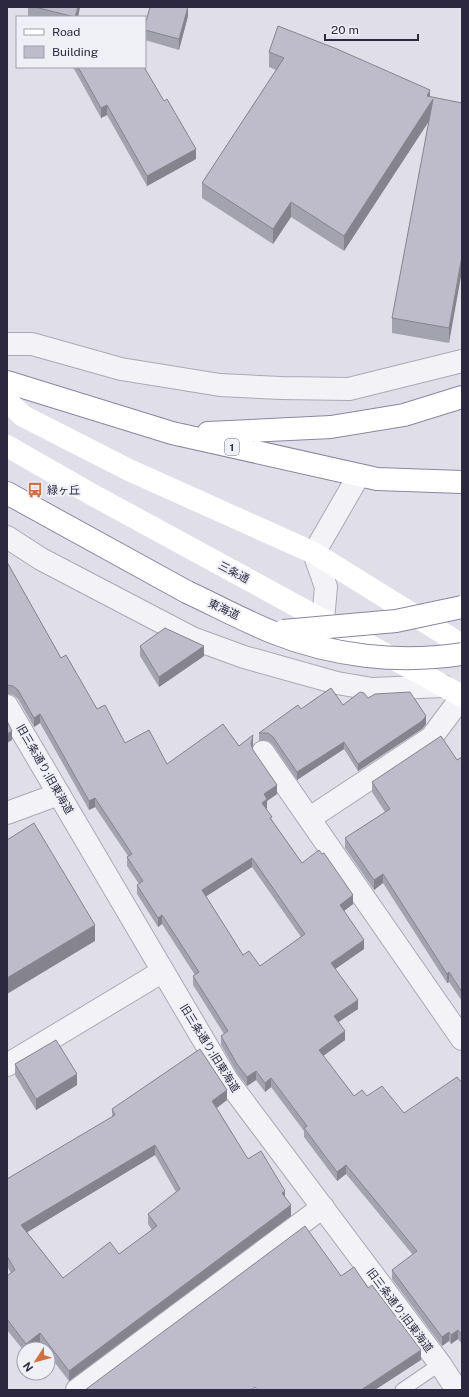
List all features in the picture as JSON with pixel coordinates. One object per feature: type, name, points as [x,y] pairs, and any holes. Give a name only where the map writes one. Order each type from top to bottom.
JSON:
[{"type":"main road","name":"1","points":[[7,382],[172,433],[377,480],[462,482]]},
{"type":"main road","points":[[172,433],[230,433],[331,427],[404,415],[462,397]]},
{"type":"main road","points":[[7,401],[23,416],[129,470],[314,554],[462,645]]},
{"type":"main road","name":"三条通","points":[[7,446],[91,494],[455,693]]},
{"type":"main road","name":"東海道","points":[[7,492],[187,592],[272,632],[332,650],[388,659],[439,658],[462,654]]},
{"type":"main road","points":[[272,632],[396,621],[462,607]]},
{"type":"street","points":[[7,344],[32,344],[122,368],[220,385],[281,388],[349,389],[462,361]]},
{"type":"street","points":[[323,620],[326,587],[314,554],[359,475]]},
{"type":"street","points":[[7,537],[41,559],[192,638],[244,657],[337,683],[372,689],[455,693],[456,706],[431,738],[310,818]]},
{"type":"street","name":"旧三条通り;旧東海道","points":[[7,706],[227,1080],[440,1364],[457,1390]]},
{"type":"street","points":[[264,752],[462,1039]]},
{"type":"street","points":[[7,813],[59,794]]},
{"type":"street","points":[[7,1065],[163,971]]},
{"type":"street","points":[[77,1390],[323,1207]]},
{"type":"lane","points":[[402,1390],[440,1364]]},
{"type":"building","points":[[35,7],[78,7],[75,16]]},
{"type":"building","points":[[150,7],[188,7],[179,39],[146,30],[146,21]]},
{"type":"building","points":[[278,26],[337,49],[430,90],[427,96],[462,103],[462,256],[449,328],[392,318],[433,99],[344,236],[291,202],[273,229],[202,183],[284,58],[269,52]]},
{"type":"building","points":[[79,68],[145,68],[164,101],[167,99],[196,149],[147,176],[107,105],[101,108]]},
{"type":"building","points":[[7,562],[61,658],[66,655],[97,709],[105,705],[125,743],[149,730],[167,764],[223,724],[239,746],[253,735],[251,744],[253,750],[277,785],[264,794],[267,799],[262,803],[272,817],[270,818],[302,863],[319,850],[322,854],[324,853],[353,895],[340,905],[364,940],[331,963],[358,1000],[334,1016],[345,1031],[319,1050],[354,1096],[362,1090],[367,1096],[382,1086],[404,1113],[457,1077],[462,1083],[462,1335],[458,1330],[451,1335],[449,1332],[442,1337],[392,1270],[417,1251],[346,1165],[337,1172],[304,1128],[307,1126],[271,1078],[265,1083],[256,1071],[247,1077],[237,1064],[221,1036],[228,1031],[193,976],[199,972],[162,915],[158,918],[137,885],[143,881],[127,857],[132,854],[95,798],[89,801],[40,714],[34,718],[18,690],[13,686],[7,685]],"holes":[[[252,858],[305,934],[260,966],[249,951],[243,955],[202,890]]]},
{"type":"building","points":[[165,628],[204,646],[159,677],[140,646]]},
{"type":"building","points":[[331,688],[343,705],[360,692],[364,693],[368,698],[375,694],[410,692],[426,716],[422,721],[358,764],[344,742],[297,772],[273,737],[268,733],[259,733],[298,705],[301,709]]},
{"type":"building","points":[[7,721],[12,731],[7,734]]},
{"type":"building","points":[[441,736],[457,760],[462,757],[462,992],[449,972],[447,974],[383,874],[374,880],[345,838],[390,809],[372,782]]},
{"type":"building","points":[[34,823],[95,925],[7,978],[7,840]]},
{"type":"building","points":[[56,1040],[77,1074],[36,1099],[15,1064]]},
{"type":"building","points":[[200,1049],[227,1090],[212,1101],[248,1159],[261,1151],[285,1191],[282,1193],[291,1205],[69,1371],[56,1354],[56,1341],[46,1341],[40,1333],[30,1341],[24,1341],[7,1319],[7,1276],[15,1270],[7,1256],[7,1179],[115,1115],[112,1109]],"holes":[[[155,1145],[180,1189],[148,1214],[157,1226],[119,1254],[110,1242],[63,1278],[21,1225]]]},
{"type":"building","points":[[305,1226],[341,1276],[354,1267],[368,1288],[372,1285],[421,1350],[361,1390],[257,1390],[255,1387],[251,1390],[85,1390]]},
{"type":"place","name":"緑ヶ丘","points":[[35,490]]}]
